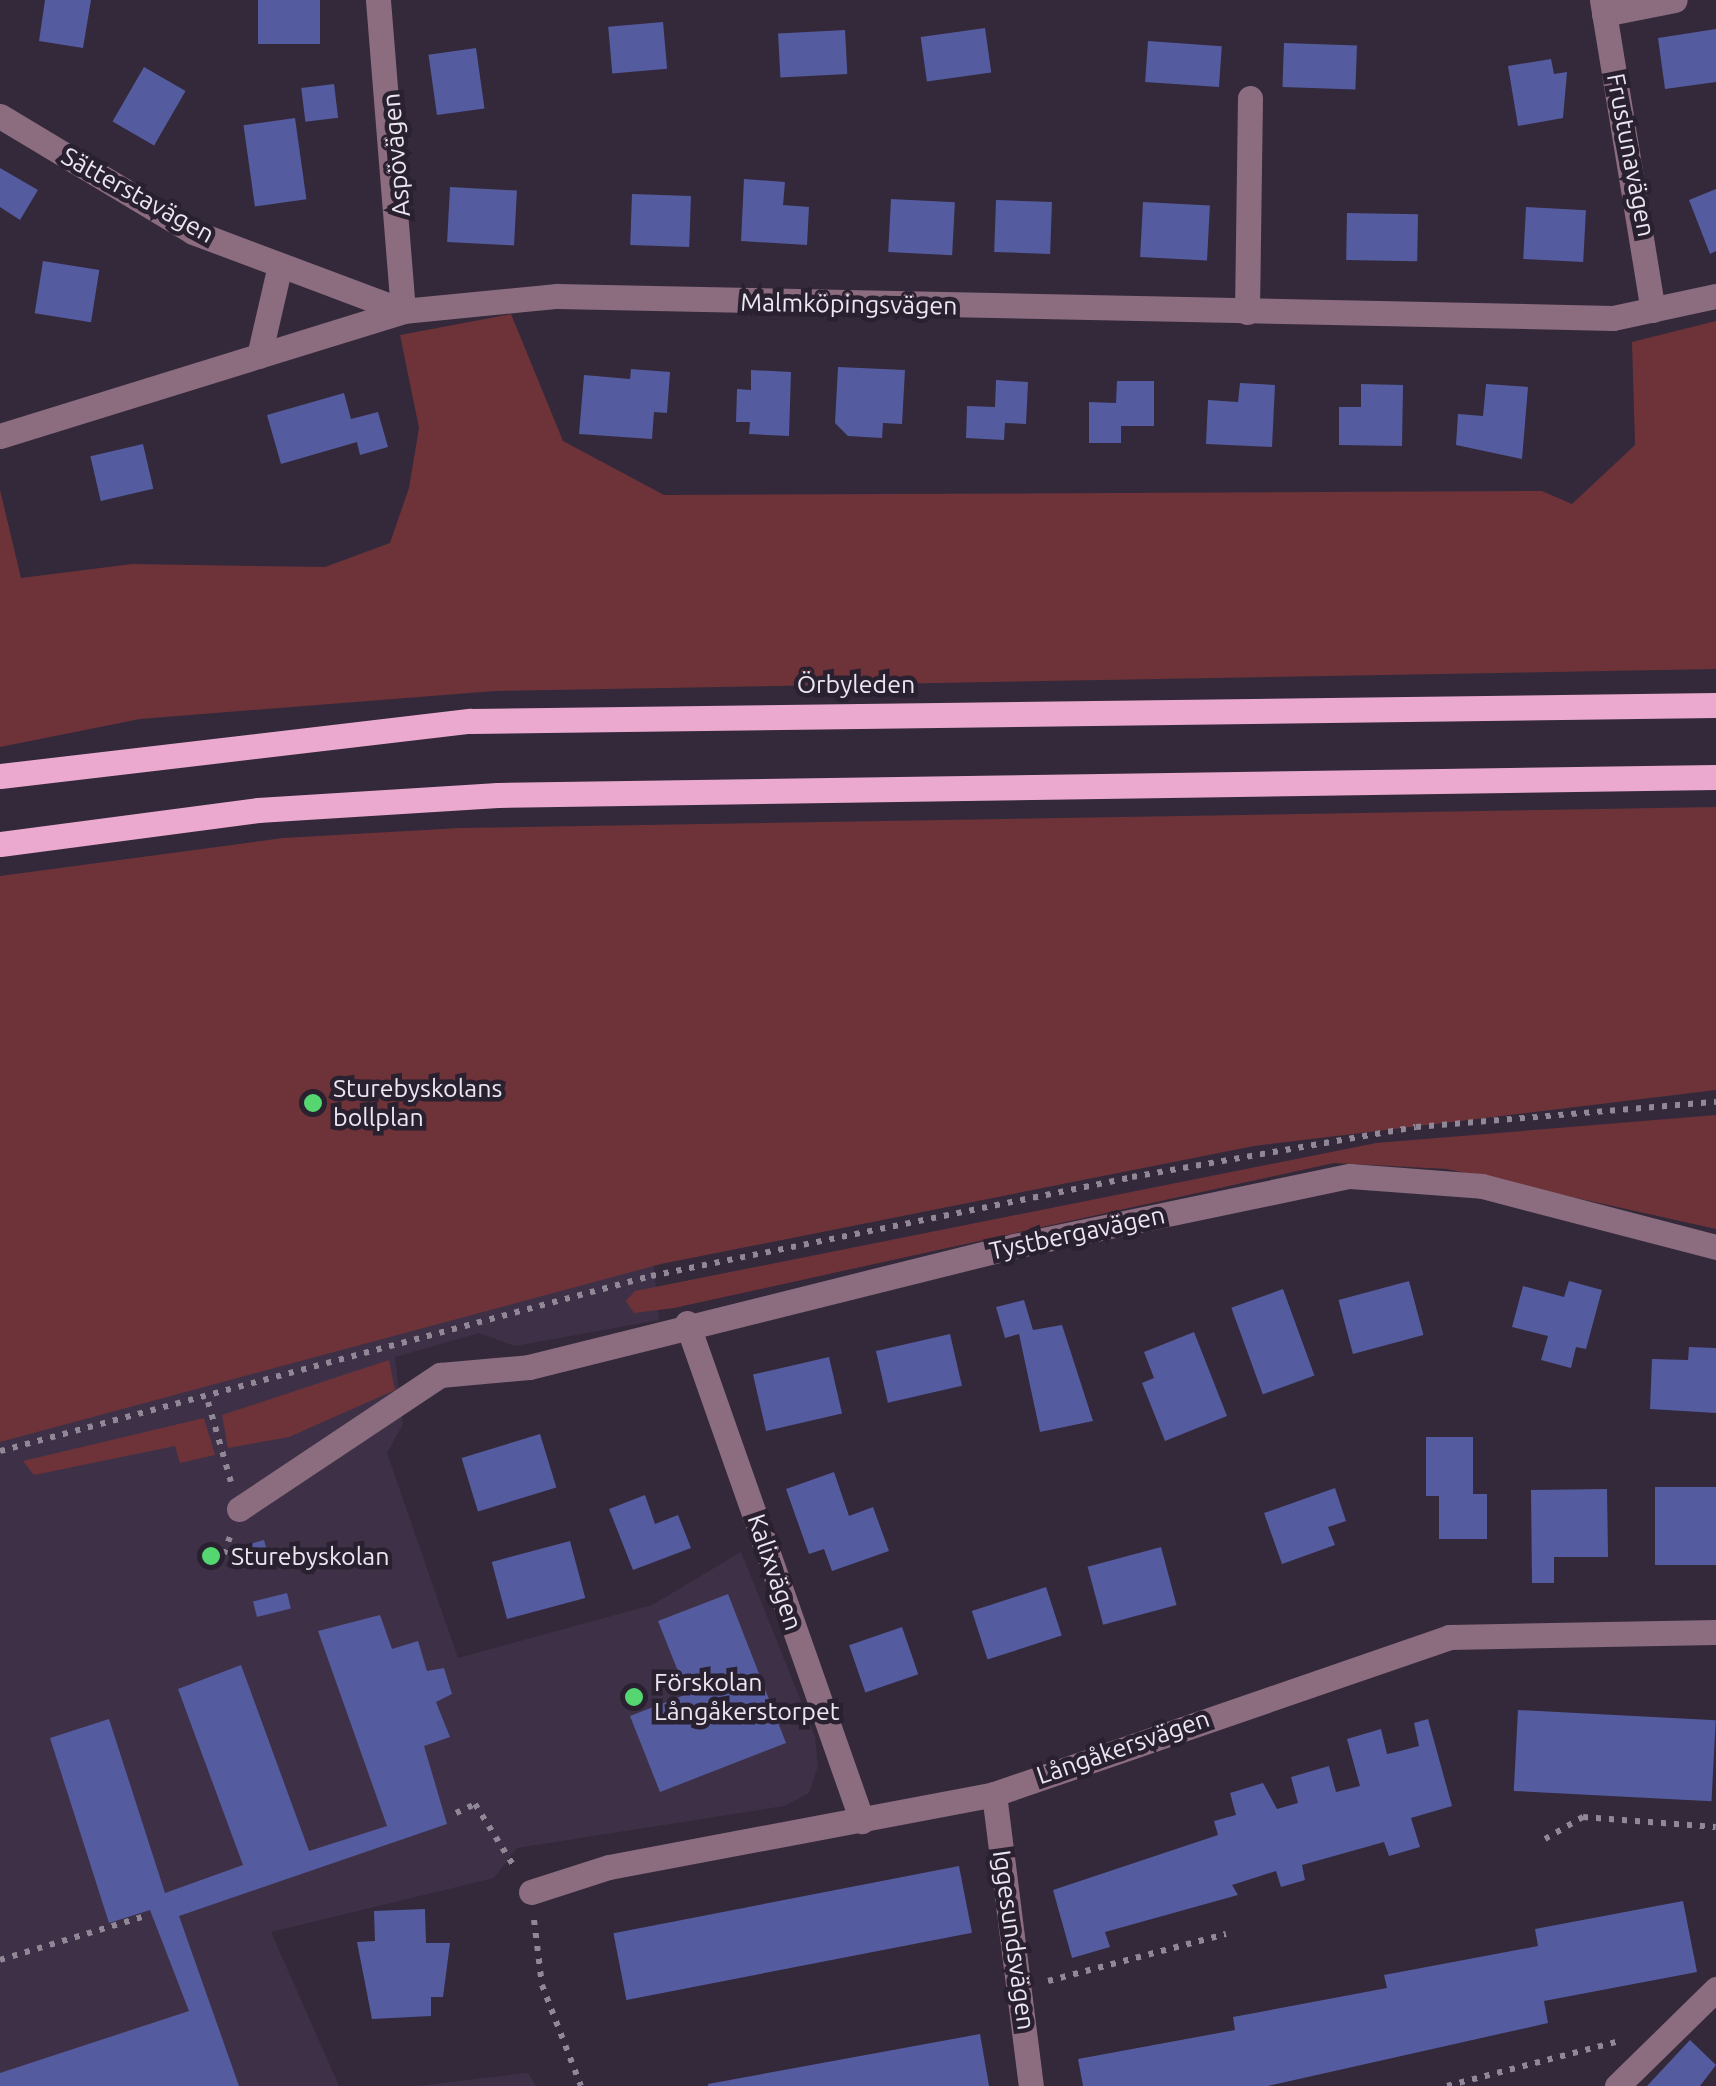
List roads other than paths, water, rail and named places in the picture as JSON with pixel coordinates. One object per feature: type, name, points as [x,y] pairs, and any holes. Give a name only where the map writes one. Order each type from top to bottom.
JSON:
[{"type":"main road","name":"Örbyleden","points":[[0,776],[470,722],[1716,706]]},
{"type":"main road","points":[[0,844],[258,810],[498,795],[1716,777]]},
{"type":"street","name":"Aspövägen","points":[[378,0],[403,311]]},
{"type":"street","points":[[1603,7],[1676,0]]},
{"type":"street","name":"Frustunavägen","points":[[1603,7],[1653,310]]},
{"type":"street","points":[[1247,312],[1250,98]]},
{"type":"street","name":"Sätterstavägen","points":[[0,116],[193,232],[403,311]]},
{"type":"street","points":[[259,356],[280,265]]},
{"type":"street","name":"Malmköpingsvägen","points":[[0,436],[403,311],[557,296],[1613,318],[1716,296]]},
{"type":"street","name":"Tystbergavägen","points":[[240,1509],[440,1375],[529,1367],[687,1323],[1350,1176],[1482,1186],[1716,1248]]},
{"type":"street","name":"Kalixvägen","points":[[687,1323],[862,1821]]},
{"type":"street","name":"Långåkersvägen","points":[[531,1892],[609,1867],[994,1794],[1449,1637],[1716,1632]]},
{"type":"street","name":"Iggesundsvägen","points":[[994,1794],[1032,2086]]},
{"type":"street","points":[[1617,2086],[1716,1989]]},
{"type":"place","name":"Sturebyskolans bollplan","points":[[313,1103]]},
{"type":"place","name":"Sturebyskolan","points":[[211,1556]]},
{"type":"place","name":"Förskolan Långåkerstorpet","points":[[634,1697]]}]
